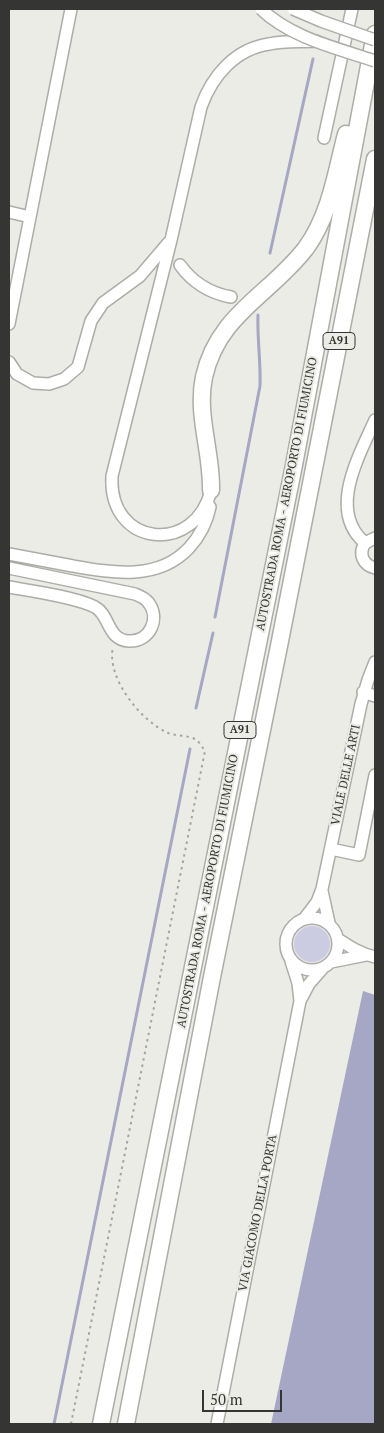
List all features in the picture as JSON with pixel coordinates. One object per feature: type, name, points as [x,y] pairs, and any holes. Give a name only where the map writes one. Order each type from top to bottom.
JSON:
[{"type":"highway","points":[[211,490],[210,457],[201,402],[208,364],[218,341],[232,321],[290,266],[312,239],[322,219],[329,200],[375,23]]},
{"type":"highway","name":"AUTOSTRADA ROMA - AEROPORTO DI FIUMICINO","points":[[102,1424],[292,474],[375,34]]},
{"type":"highway","name":"AUTOSTRADA ROMA - AEROPORTO DI FIUMICINO","points":[[126,1424],[212,977],[375,159]]},
{"type":"street","points":[[9,324],[71,9]]},
{"type":"street","points":[[261,9],[279,24],[318,41],[375,61]]},
{"type":"street","points":[[293,9],[375,40]]},
{"type":"street","points":[[324,138],[352,9]]},
{"type":"street","points":[[211,490],[202,512],[191,524],[177,532],[161,535],[145,533],[132,526],[118,509],[112,493],[112,476],[171,240],[201,107],[206,93],[226,66],[250,49],[268,44],[318,41]]},
{"type":"street","points":[[9,212],[30,217]]},
{"type":"street","points":[[9,362],[17,374],[33,383],[49,384],[64,379],[78,367],[92,321],[103,303],[140,276],[171,240]]},
{"type":"street","points":[[180,265],[191,278],[204,288],[231,297]]},
{"type":"street","points":[[370,541],[359,538],[351,527],[347,511],[347,498],[351,476],[375,420]]},
{"type":"street","points":[[9,554],[105,572],[135,573],[157,568],[177,558],[197,538],[208,513],[211,490]]},
{"type":"street","points":[[370,541],[362,547],[362,557],[367,565],[375,568]]},
{"type":"street","points":[[9,568],[135,594],[144,598],[151,607],[153,623],[146,636],[135,640],[125,640],[111,631],[102,612],[94,607],[81,602],[9,587]]},
{"type":"street","name":"VIALE DELLE ARTI","points":[[304,919],[317,902],[322,889],[364,692],[375,662]]},
{"type":"street","points":[[364,692],[375,696]]},
{"type":"street","points":[[330,849],[359,855],[375,775]]},
{"type":"street","name":"VIALE DELLE ARTI","points":[[322,889],[329,923]]},
{"type":"street","points":[[304,919],[318,918],[329,923],[336,932],[338,939],[352,949],[371,956]]},
{"type":"street","name":"VIA GIACOMO DELLA PORTA","points":[[300,1001],[298,982],[286,948],[288,934],[293,926],[304,919]]},
{"type":"street","name":"VIA GIACOMO DELLA PORTA","points":[[216,1424],[300,1001],[309,984],[337,952],[338,939]]},
{"type":"street","points":[[291,960],[306,970],[317,970],[327,965],[371,956]]},
{"type":"path","points":[[71,1424],[205,750],[195,740],[168,733],[148,719],[126,695],[116,677],[111,660],[116,635]]},
{"type":"shaded area","points":[[312,926],[325,931],[330,944],[325,957],[312,962],[299,957],[294,944],[299,931]]},
{"type":"shaded area","points":[[363,991],[375,995],[375,1424],[271,1424]]},
{"type":"waterway","points":[[270,253],[313,59]]},
{"type":"waterway","points":[[215,617],[260,386],[258,315]]},
{"type":"waterway","points":[[196,708],[213,633]]},
{"type":"waterway","points":[[54,1424],[190,749]]}]
